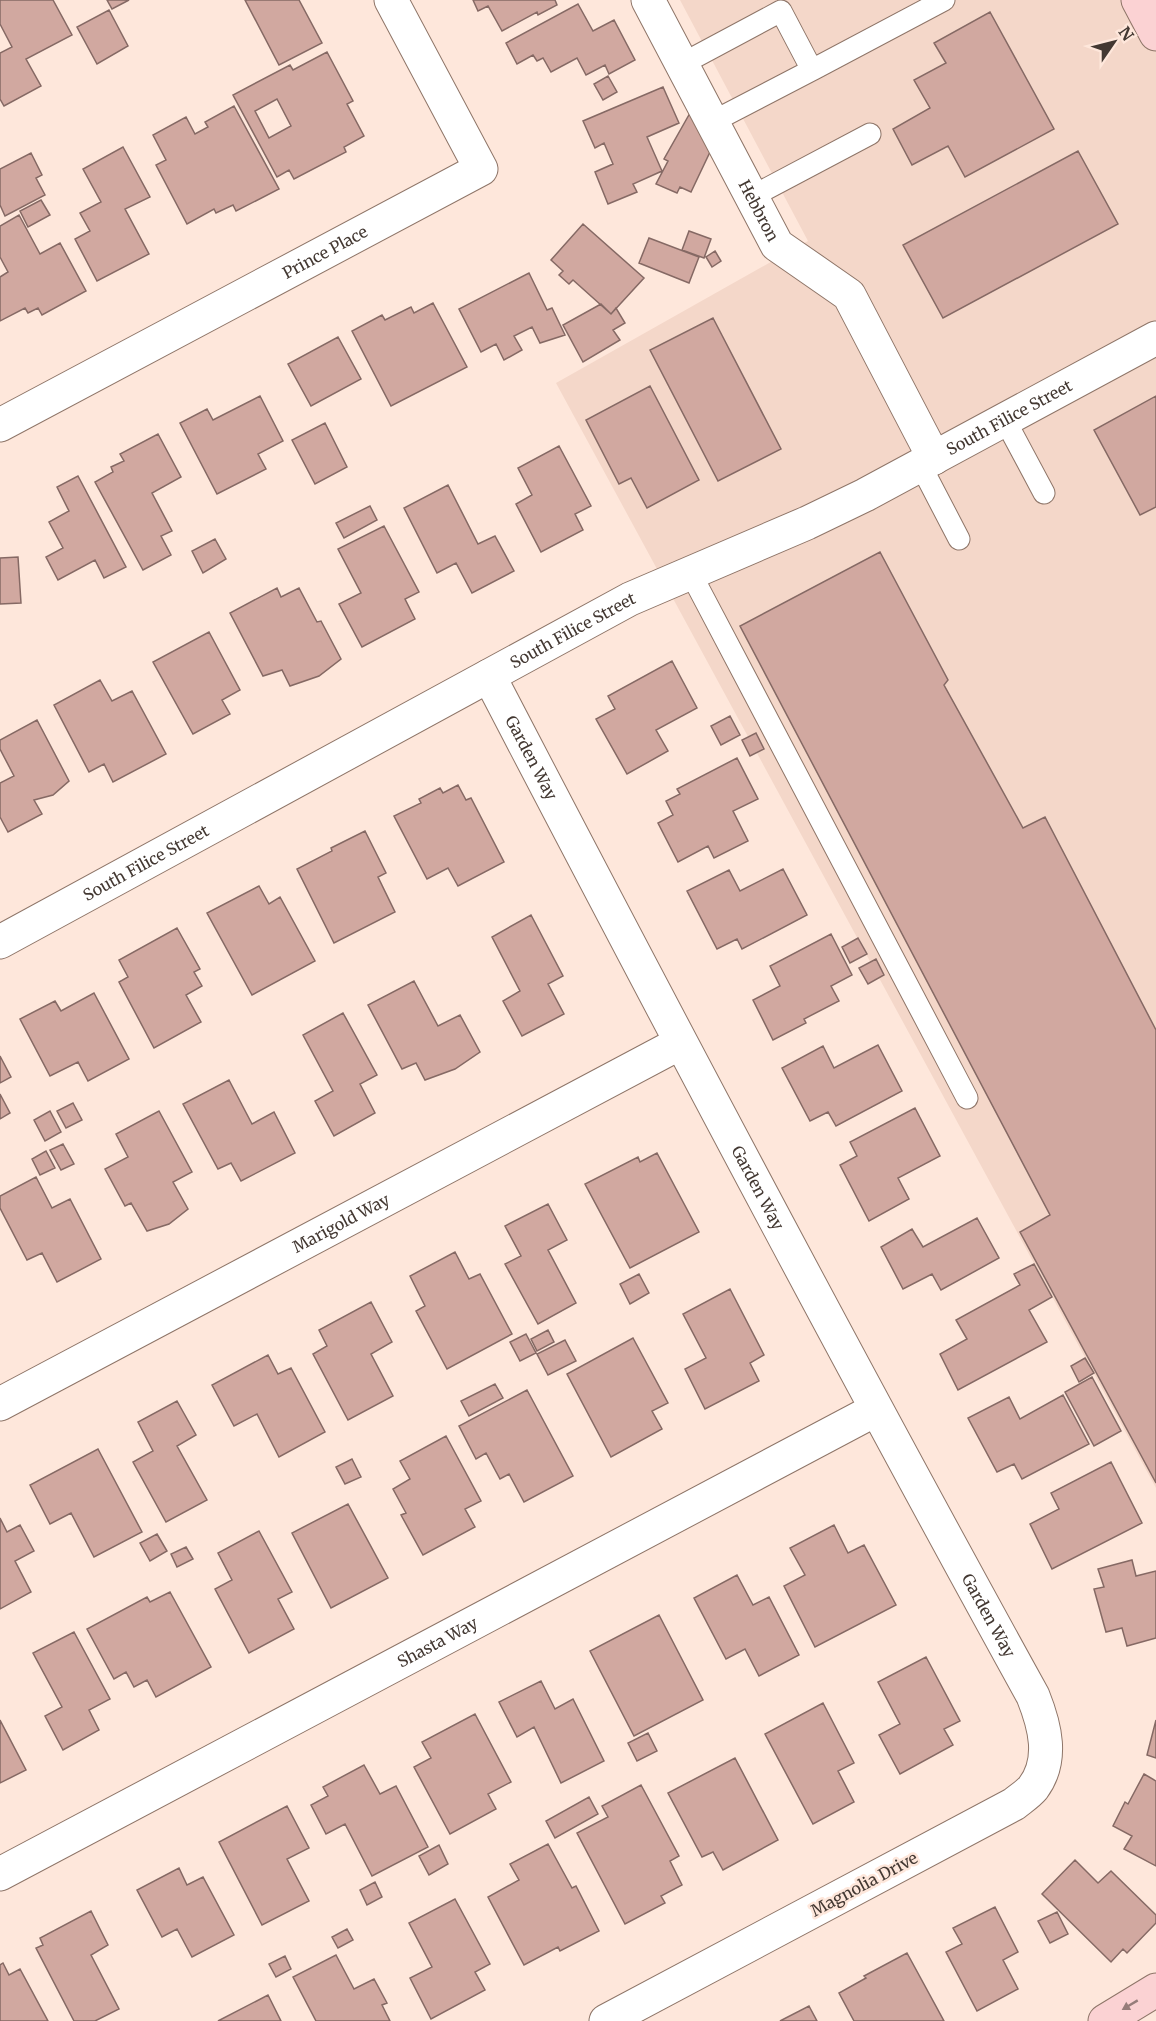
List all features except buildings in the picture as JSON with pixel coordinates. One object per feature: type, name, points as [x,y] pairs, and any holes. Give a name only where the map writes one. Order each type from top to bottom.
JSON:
[{"type":"main road","points":[[1138,0],[1156,34]]},
{"type":"main road","points":[[1105,2021],[1156,1990]]},
{"type":"street","name":"Prince Place","points":[[0,425],[481,169],[391,0]]},
{"type":"street","name":"Hebbron","points":[[648,0],[777,245],[849,295],[928,462]]},
{"type":"street","name":"South Filice Street","points":[[0,942],[630,599],[807,523],[865,495],[1156,338]]},
{"type":"street","name":"Garden Way","points":[[489,676],[875,1410],[1033,1696]]},
{"type":"street","name":"Marigold Way","points":[[0,1404],[680,1043]]},
{"type":"street","name":"Shasta Way","points":[[0,1874],[875,1410]]},
{"type":"street","name":"Magnolia Drive","points":[[606,2021],[1014,1804],[1032,1789],[1041,1772],[1046,1754],[1046,1735],[1033,1696]]},
{"type":"lane","points":[[712,122],[944,0]]},
{"type":"lane","points":[[681,64],[782,11],[812,70]]},
{"type":"lane","points":[[751,197],[870,134]]},
{"type":"lane","points":[[1005,420],[1044,493]]},
{"type":"lane","points":[[928,462],[959,539]]},
{"type":"lane","points":[[690,572],[967,1098]]},
{"type":"shaded area","points":[[680,0],[1156,0],[1156,1488],[556,383],[808,241]]}]
